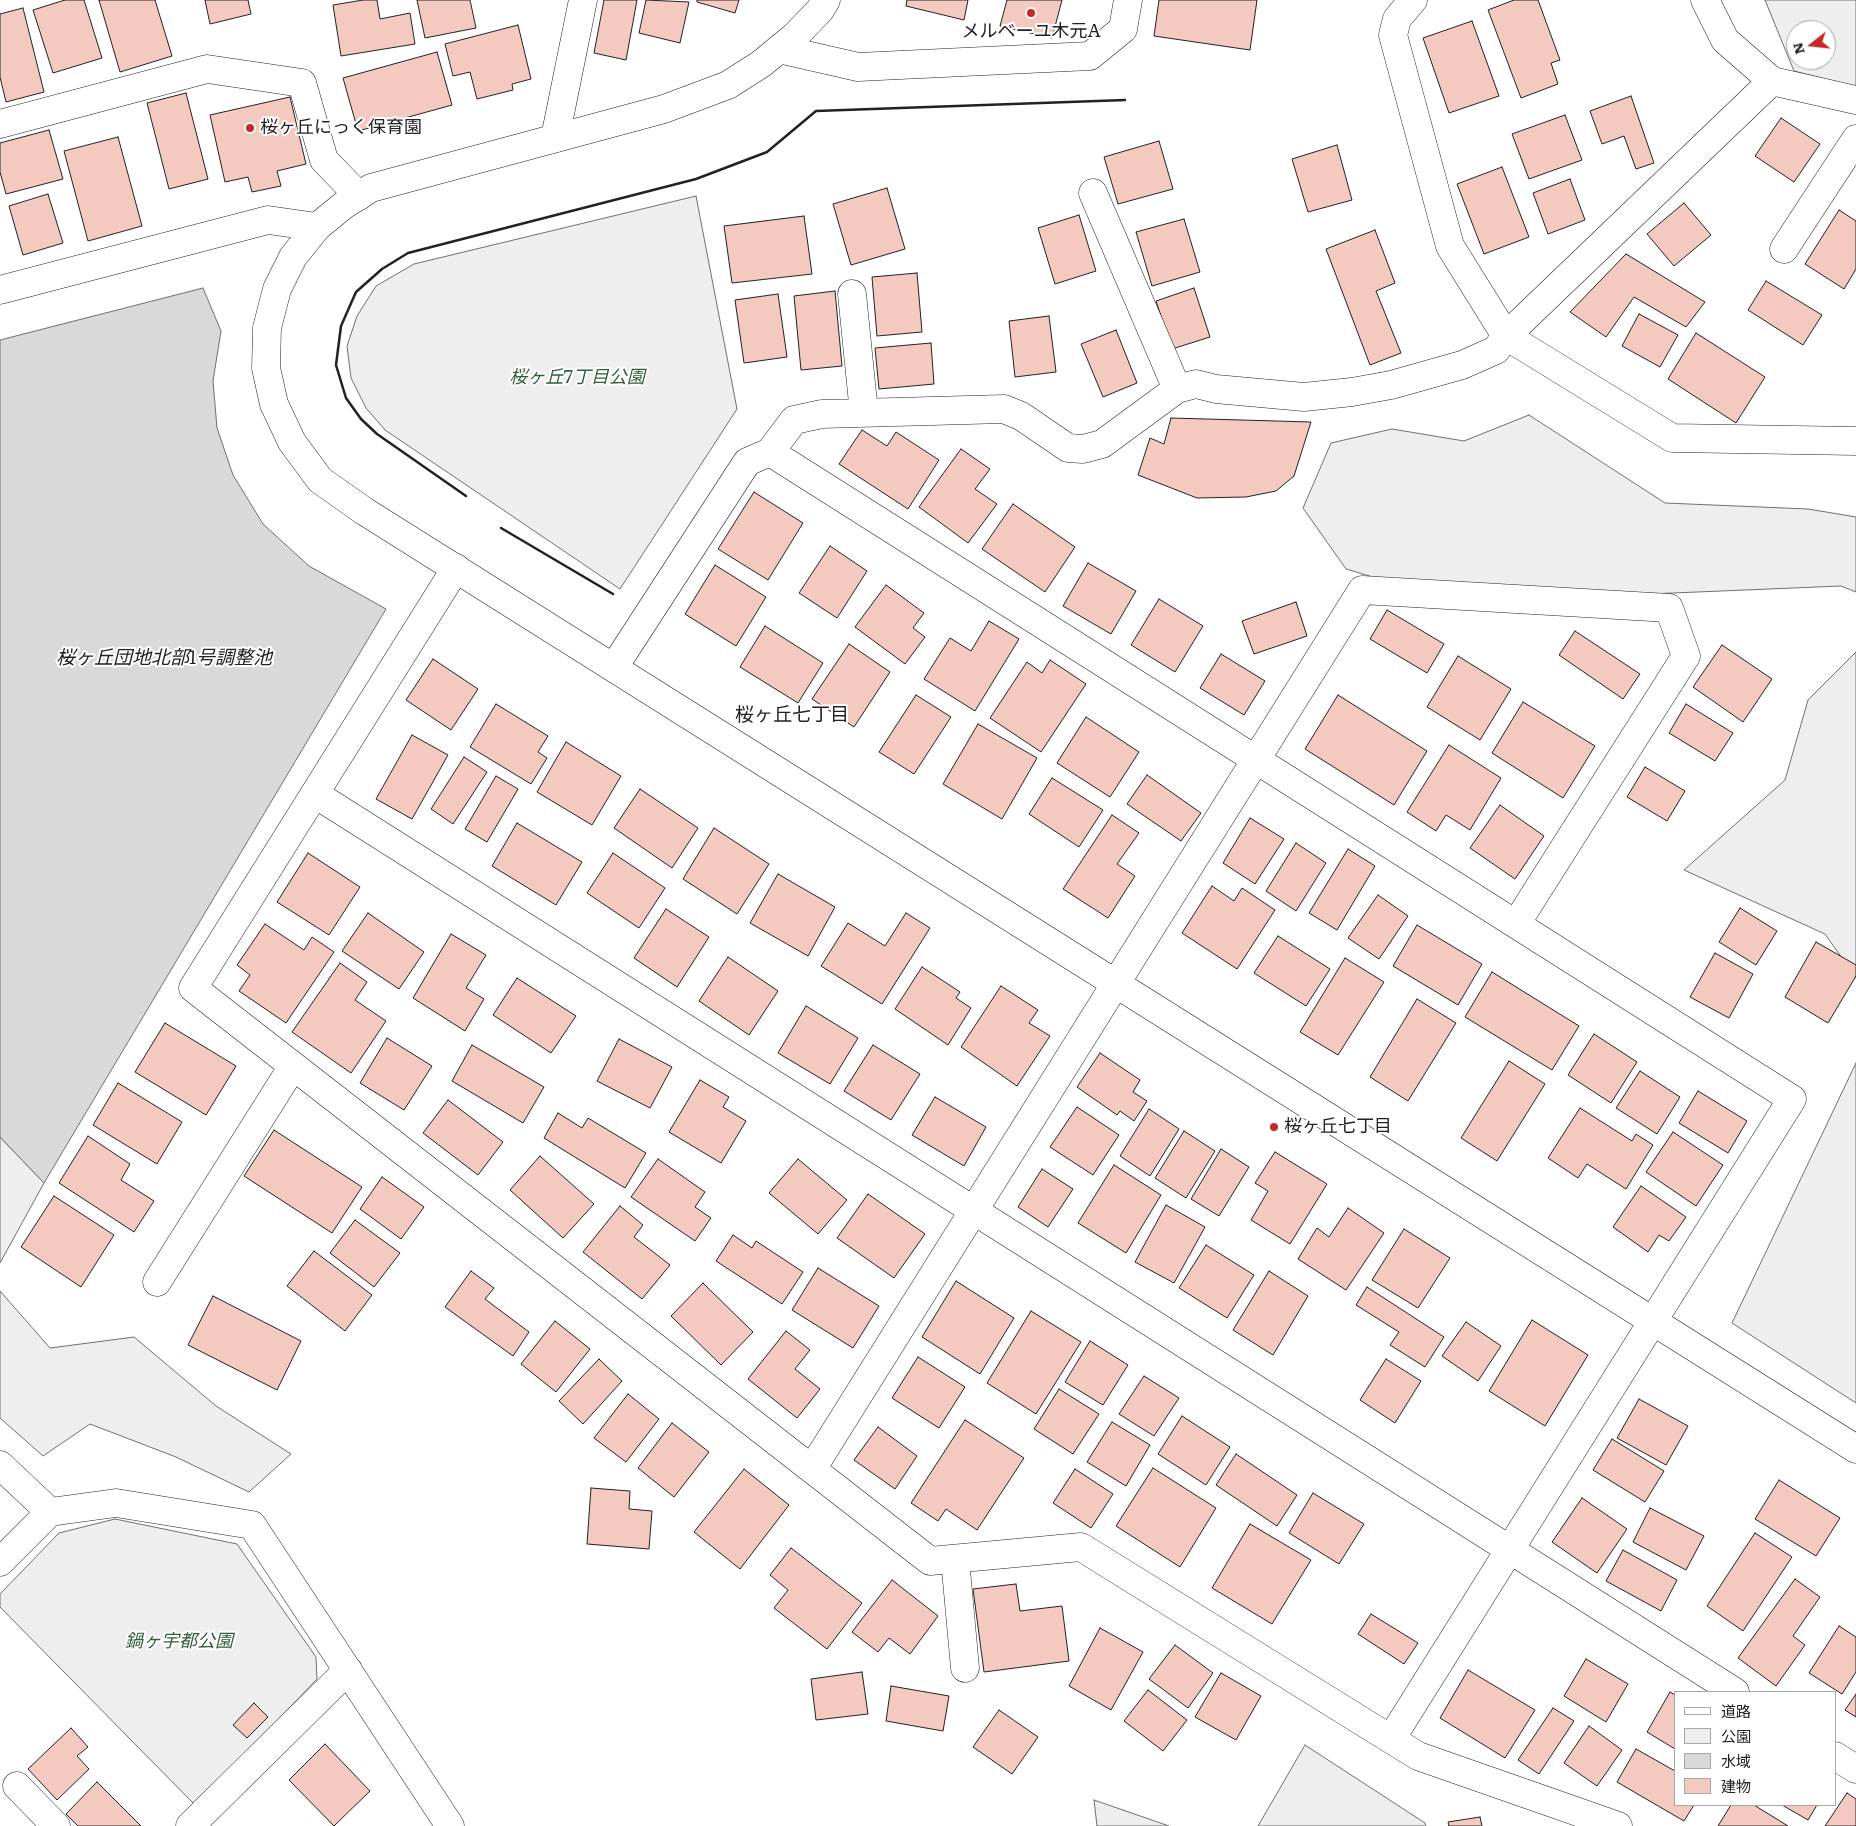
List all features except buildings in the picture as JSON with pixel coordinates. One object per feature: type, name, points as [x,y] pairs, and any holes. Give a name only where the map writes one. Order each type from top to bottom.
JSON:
[{"type":"street","points":[[555,138],[583,0]]},
{"type":"street","points":[[826,0],[820,10],[795,36],[761,64],[728,86],[664,109],[371,188],[344,205],[317,227],[293,257],[277,289],[267,328],[266,368],[274,404],[292,442],[320,480],[456,568],[1856,1449]]},
{"type":"street","points":[[779,49],[858,66],[1090,56],[1123,29],[1128,0]]},
{"type":"street","points":[[1413,0],[1397,19],[1393,35],[1450,246],[1506,336],[1672,438],[1856,441]]},
{"type":"street","points":[[1705,0],[1725,40],[1772,81],[1856,100]]},
{"type":"street","points":[[0,124],[207,69],[302,82],[324,160],[359,196]]},
{"type":"street","points":[[614,668],[747,462],[770,452],[794,420],[822,414],[1004,409],[1021,416],[1068,448],[1083,449],[1102,444],[1177,389],[1196,384],[1216,389],[1304,397],[1352,392],[1391,385],[1462,365],[1496,350],[1506,336],[1772,81]]},
{"type":"street","points":[[1784,249],[1856,139]]},
{"type":"street","points":[[1093,194],[1177,389]]},
{"type":"street","points":[[0,290],[268,220],[317,227]]},
{"type":"street","points":[[852,294],[864,412]]},
{"type":"street","points":[[770,452],[1792,1099],[1391,1739]]},
{"type":"street","points":[[456,568],[193,988],[930,1561],[1081,1547],[1418,1756],[1618,1826]]},
{"type":"street","points":[[812,1469],[1362,590],[1669,608],[1686,656],[1516,924]]},
{"type":"street","points":[[315,794],[1733,1691]]},
{"type":"street","points":[[157,1282],[293,1066]]},
{"type":"street","points":[[0,1465],[50,1512]]},
{"type":"street","points":[[0,1562],[50,1512],[116,1503],[252,1525],[450,1826]]},
{"type":"street","points":[[955,1559],[965,1668]]},
{"type":"street","points":[[190,1826],[348,1670]]},
{"type":"street","points":[[1836,1757],[1856,1769]]},
{"type":"street","points":[[17,1786],[56,1826]]},
{"type":"green space","points":[[1765,0],[1856,0],[1856,87],[1794,70],[1836,70],[1836,20],[1786,20],[1786,51]]},
{"type":"green space","name":"桜ヶ丘7丁目公園","points":[[696,196],[737,409],[620,589],[385,430],[366,408],[351,378],[347,346],[357,316],[376,286],[414,264]]},
{"type":"green space","points":[[1529,415],[1665,503],[1808,509],[1856,517],[1856,592],[1841,586],[1457,602],[1346,569],[1303,508],[1331,443],[1392,429],[1464,441]]},
{"type":"green space","points":[[1856,652],[1856,978],[1825,934],[1684,870],[1785,780],[1808,700]]},
{"type":"green space","points":[[1856,1063],[1856,1403],[1732,1323]]},
{"type":"green space","points":[[0,1137],[44,1183],[0,1263]]},
{"type":"green space","points":[[0,1291],[50,1348],[134,1337],[216,1406],[291,1454],[249,1492],[176,1457],[90,1424],[43,1456],[0,1418]]},
{"type":"green space","name":"鍋ヶ宇都公園","points":[[115,1519],[237,1544],[316,1657],[317,1679],[196,1806],[0,1607],[0,1594],[59,1533]]},
{"type":"green space","points":[[1305,1745],[1425,1823],[1426,1826],[1258,1826]]},
{"type":"green space","points":[[1094,1800],[1169,1826],[1097,1826]]},
{"type":"water","name":"桜ヶ丘団地北部1号調整池","points":[[203,288],[221,331],[213,381],[217,428],[233,475],[263,524],[309,566],[386,609],[44,1183],[0,1137],[0,340]]},
{"type":"wall","points":[[466,496],[377,434],[361,419],[346,398],[336,365],[341,326],[356,292],[382,269],[408,253],[696,179],[767,152],[816,111],[1125,100]]},
{"type":"wall","points":[[501,528],[613,594]]},
{"type":"place","name":"メルベーユ木元A","points":[[1031,13]]},
{"type":"place","name":"桜ヶ丘にっく保育園","points":[[250,128]]},
{"type":"place","name":"桜ヶ丘七丁目","points":[[1274,1127]]},
{"type":"district","name":"桜ヶ丘七丁目","points":[[792,715]]}]
